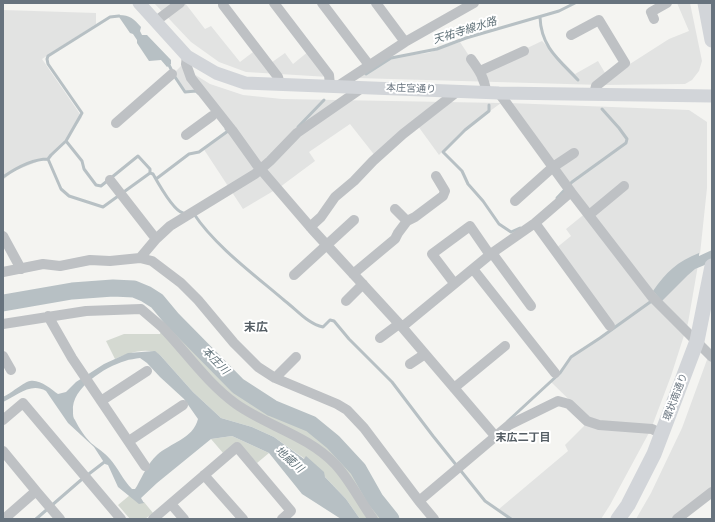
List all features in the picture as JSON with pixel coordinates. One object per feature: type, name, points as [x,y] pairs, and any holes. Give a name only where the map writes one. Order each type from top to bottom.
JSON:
[{"type":"highway","points":[[705,3],[711,25],[712,40]]},
{"type":"highway","name":"環状南通り","points":[[618,519],[628,505],[654,454],[698,342],[712,266]]},
{"type":"main road","name":"本庄宮通り","points":[[139,3],[187,56],[216,73],[245,83],[500,93],[712,96]]},
{"type":"street","points":[[156,21],[180,3]]},
{"type":"street","points":[[274,3],[329,75],[334,86],[405,42],[474,3]]},
{"type":"street","points":[[322,3],[369,65]]},
{"type":"street","points":[[376,3],[405,42]]},
{"type":"street","points":[[654,19],[651,12],[667,3]]},
{"type":"street","points":[[223,5],[278,77],[280,84]]},
{"type":"street","points":[[571,35],[600,20],[625,63],[596,86],[594,94]]},
{"type":"street","points":[[480,71],[524,51]]},
{"type":"street","points":[[187,56],[186,64],[191,78],[261,169],[326,245],[400,325],[494,435]]},
{"type":"street","points":[[471,59],[480,71],[486,83],[486,92]]},
{"type":"street","points":[[116,123],[172,74]]},
{"type":"street","points":[[140,258],[156,239],[170,226],[261,169],[297,133],[362,88]]},
{"type":"street","points":[[310,227],[321,217],[335,197],[354,181],[373,161],[403,134],[458,91]]},
{"type":"street","points":[[500,93],[568,188],[654,299],[712,357]]},
{"type":"street","points":[[186,135],[212,116]]},
{"type":"street","points":[[515,201],[553,167],[574,153]]},
{"type":"street","points":[[354,274],[395,239],[407,222],[415,218],[443,196],[445,191],[436,176]]},
{"type":"street","points":[[110,180],[156,239]]},
{"type":"street","points":[[588,214],[624,186]]},
{"type":"street","points":[[380,338],[400,325],[491,254],[535,223],[568,188]]},
{"type":"street","points":[[395,209],[407,222]]},
{"type":"street","points":[[294,275],[354,220]]},
{"type":"street","points":[[535,223],[610,326]]},
{"type":"street","points":[[454,283],[432,254],[470,226],[531,306]]},
{"type":"street","points":[[3,236],[21,269]]},
{"type":"street","points":[[3,272],[43,264],[60,266],[90,260],[110,261],[140,258],[152,262],[181,283],[198,300],[234,343],[258,367],[275,378],[338,404],[347,410],[364,428],[434,519]]},
{"type":"street","points":[[473,269],[555,373]]},
{"type":"street","points":[[346,301],[363,284]]},
{"type":"street","points":[[3,324],[86,311],[141,309],[161,326],[219,389],[236,404],[301,439],[334,464],[347,480],[373,519]]},
{"type":"street","points":[[48,316],[72,358],[145,466]]},
{"type":"street","points":[[454,388],[505,346]]},
{"type":"street","points":[[410,364],[425,354]]},
{"type":"street","points":[[3,356],[11,370]]},
{"type":"street","points":[[275,378],[296,357]]},
{"type":"street","points":[[101,401],[147,371]]},
{"type":"street","points":[[419,501],[494,435],[558,401],[569,404],[586,422],[599,425],[652,429],[662,434]]},
{"type":"street","points":[[3,420],[23,403],[121,519]]},
{"type":"street","points":[[129,441],[183,405]]},
{"type":"street","points":[[153,519],[237,447],[291,511],[282,519]]},
{"type":"street","points":[[3,451],[60,519]]},
{"type":"street","points":[[204,475],[243,519]]},
{"type":"street","points":[[4,519],[36,491]]},
{"type":"street","points":[[677,519],[710,497]]},
{"type":"street","points":[[171,504],[184,519]]},
{"type":"shaded area","points":[[154,3],[185,3],[205,29],[211,26],[240,62],[257,49],[268,65],[285,53],[293,64],[309,51],[329,77],[246,72],[219,62],[191,42]]},
{"type":"shaded area","points":[[677,3],[690,3],[702,61],[699,71],[692,80],[685,84],[602,85],[356,78],[383,58],[428,53],[460,42],[479,71],[542,41],[575,74],[598,61],[608,78],[669,39],[689,31]]},
{"type":"shaded area","points":[[3,10],[96,13],[96,24],[42,59],[82,117],[65,143],[48,161],[42,160],[14,171],[3,180]]},
{"type":"shaded area","points":[[181,66],[210,84],[243,95],[282,99],[501,103],[460,133],[439,155],[415,122],[376,157],[350,124],[309,152],[315,161],[280,187],[243,209],[203,148],[233,126],[201,90],[186,92],[172,75]]},
{"type":"shaded area","points":[[509,103],[689,110],[707,122],[707,188],[700,254],[677,266],[698,265],[688,323],[671,376],[651,429],[601,519],[512,519],[499,509],[568,451],[565,445],[590,420],[551,382],[574,353],[601,338],[613,329],[555,249],[571,236],[566,229],[587,212]]},
{"type":"shaded area","points":[[164,321],[237,390],[271,414],[310,428],[352,467],[372,503],[384,519],[360,519],[346,499],[306,457],[305,459],[274,437],[252,427],[221,418],[193,392],[160,355],[155,352],[138,351],[115,359],[106,341],[124,334],[160,334]]},
{"type":"shaded area","points":[[708,357],[712,361],[712,490],[673,519],[636,519],[651,493],[682,428]]},
{"type":"shaded area","points":[[232,436],[269,453],[257,463],[237,442],[223,453],[211,439]]},
{"type":"shaded area","points":[[130,495],[138,502],[144,502],[153,513],[145,519],[130,519],[118,505]]},
{"type":"water","points":[[119,15],[132,18],[141,27],[140,31],[142,35],[147,35],[171,60],[171,64],[167,67],[161,60],[149,61],[137,43],[137,40],[133,34],[130,33]]},
{"type":"water","points":[[712,250],[712,262],[695,269],[662,301],[653,291],[673,268],[692,256],[699,253],[699,256]]},
{"type":"water","name":"地蔵川","points":[[155,351],[193,392],[221,418],[252,427],[274,437],[304,459],[306,456],[324,472],[325,477],[346,499],[360,519],[341,519],[302,494],[269,453],[232,436],[211,439],[157,483],[141,498],[144,503],[139,504],[118,487],[108,465],[105,464],[94,447],[68,423],[46,391],[34,388],[29,389],[3,402],[3,397],[30,381],[38,381],[58,394],[66,392],[76,382],[104,364],[128,353]],"holes":[[[140,358],[184,399],[198,419],[195,426],[186,436],[162,451],[154,458],[135,489],[132,489],[110,459],[91,443],[82,432],[73,417],[74,402],[77,394],[83,387],[99,373],[108,368],[127,360]]]},
{"type":"waterway","name":"天祐寺線水路","points":[[366,74],[391,58],[437,49],[466,38],[559,11],[575,3]]},
{"type":"waterway","points":[[48,159],[66,141],[82,113],[48,64],[48,56],[110,17],[119,16]]},
{"type":"waterway","points":[[540,17],[541,28],[547,45],[578,80]]},
{"type":"waterway","points":[[169,65],[185,92],[196,91],[198,93]]},
{"type":"waterway","name":"天祐寺線水路","points":[[298,127],[324,100]]},
{"type":"waterway","points":[[489,105],[489,111],[465,130],[443,152],[462,171],[468,184],[483,201],[499,224],[511,232],[520,228]]},
{"type":"waterway","points":[[557,198],[572,182],[626,143],[627,139],[602,109]]},
{"type":"waterway","points":[[156,179],[189,154],[199,152],[228,131],[226,129]]},
{"type":"waterway","points":[[66,141],[82,161],[84,169],[96,185],[101,186],[138,156],[150,169],[150,173]]},
{"type":"waterway","name":"天祐寺線水路","points":[[3,177],[24,165],[42,159],[48,159]]},
{"type":"waterway","name":"天祐寺線水路","points":[[48,159],[61,189],[69,196],[103,207],[150,173],[153,174],[162,190],[175,207],[183,213]]},
{"type":"waterway","points":[[194,214],[224,249],[308,320],[323,327],[330,320],[334,321],[349,339],[392,382],[485,501],[511,519]]},
{"type":"waterway","name":"本庄川","points":[[3,303],[72,291],[113,288],[134,289],[146,294],[157,301],[172,319],[238,386],[272,408],[311,424],[333,442],[358,469],[375,499],[391,519]]},
{"type":"waterway","points":[[508,421],[560,373],[571,357],[653,300]]},
{"type":"waterway","points":[[36,519],[81,480],[107,460]]},
{"type":"district","name":"末広","points":[[256,328]]},
{"type":"district","name":"末広二丁目","points":[[523,438]]}]
